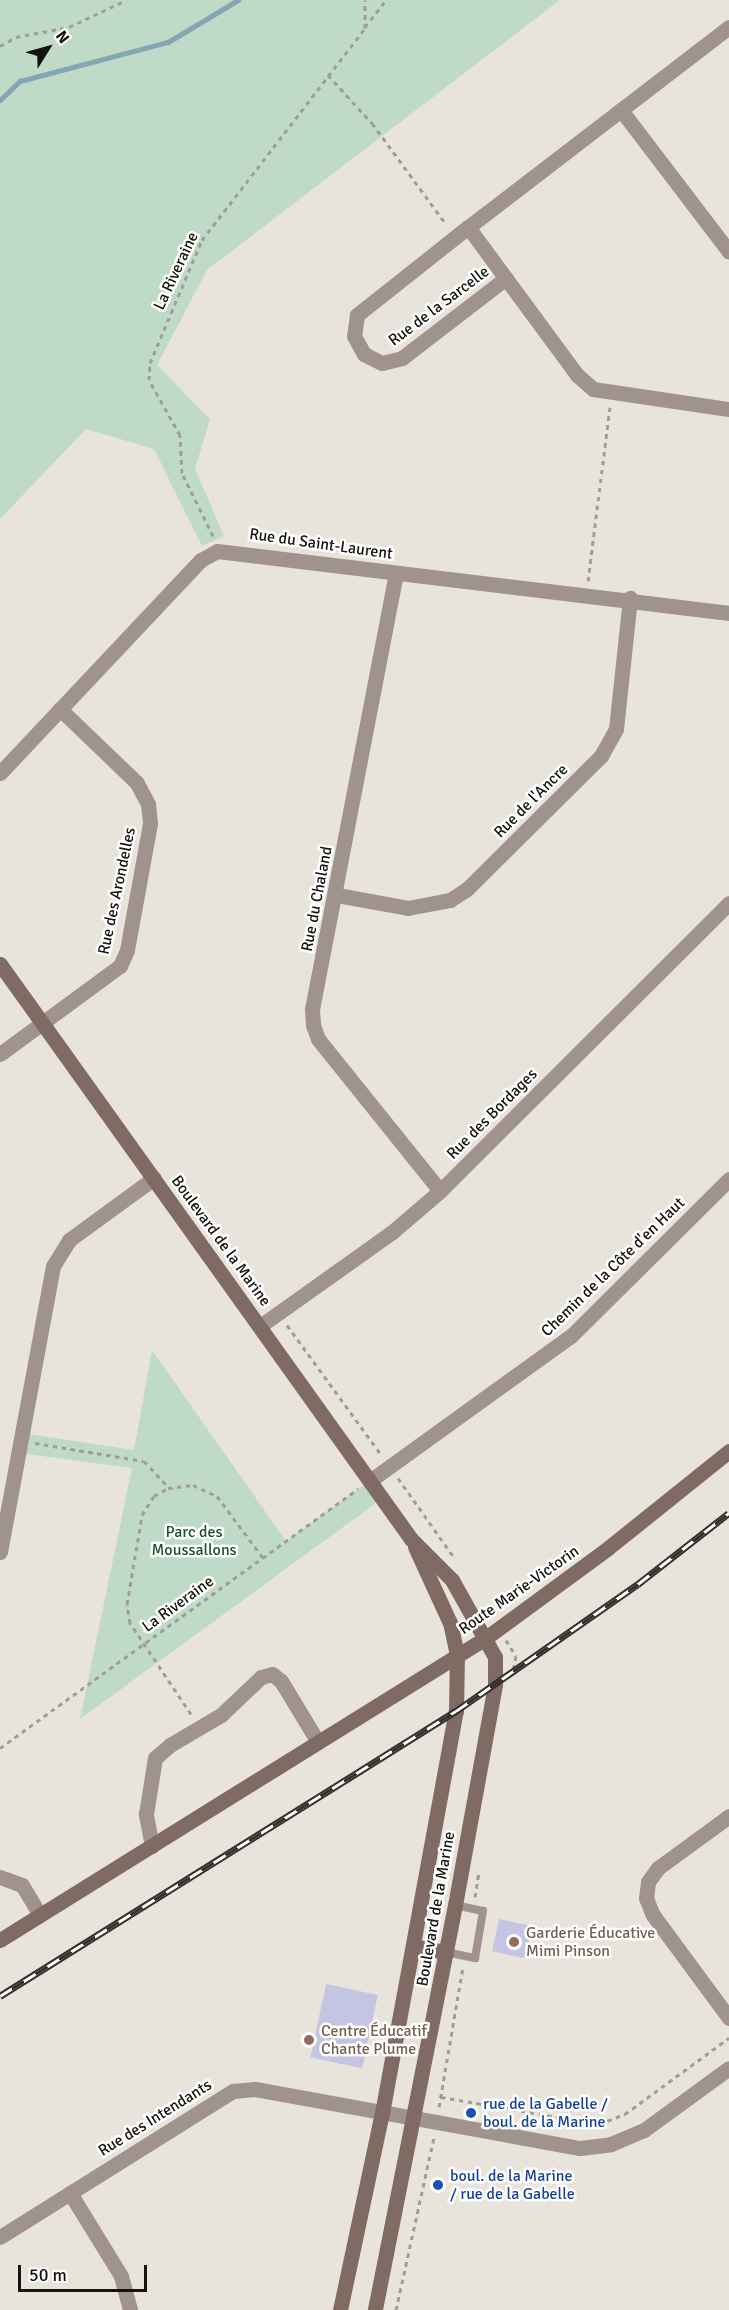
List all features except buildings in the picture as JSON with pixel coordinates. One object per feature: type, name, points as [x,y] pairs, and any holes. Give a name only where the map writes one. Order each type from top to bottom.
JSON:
[{"type":"street","name":"Rue de la Sarcelle","points":[[506,278],[402,358],[382,363],[364,354],[354,336],[357,315],[729,27]]},
{"type":"street","points":[[621,110],[729,252]]},
{"type":"street","name":"Rue de la Sarcelle","points":[[462,232],[506,278],[577,375],[593,389],[729,409]]},
{"type":"street","name":"Rue du Saint-Laurent","points":[[217,551],[230,549],[396,573],[630,598],[729,613]]},
{"type":"street","points":[[0,773],[201,560],[217,551]]},
{"type":"street","name":"Rue du Chaland","points":[[396,573],[337,895],[312,1009],[315,1032],[440,1191]]},
{"type":"street","name":"Rue de l'Ancre","points":[[337,895],[408,908],[450,900],[467,889],[593,764],[616,729],[630,598]]},
{"type":"street","name":"Rue des Arondelles","points":[[0,1054],[115,971],[124,958],[150,823],[148,804],[137,783],[60,709]]},
{"type":"street","name":"Rue des Bordages","points":[[260,1326],[391,1233],[440,1191],[729,903]]},
{"type":"street","name":"Boulevard de la Marine","points":[[0,964],[371,1480],[411,1539],[450,1623],[457,1655],[456,1711],[382,2113],[340,2310]]},
{"type":"street","points":[[0,1552],[53,1266],[59,1251],[154,1178]]},
{"type":"street","name":"Chemin de la Côte d'en Haut","points":[[371,1480],[571,1336],[729,1179]]},
{"type":"street","name":"Route Marie-Victorin","points":[[0,1940],[487,1637],[608,1548],[729,1451]]},
{"type":"street","name":"Boulevard de la Marine","points":[[375,2310],[416,2119],[495,1685],[495,1657],[487,1637],[452,1580],[411,1539]]},
{"type":"street","points":[[152,1846],[146,1814],[155,1758],[170,1745],[221,1716],[261,1677],[272,1674],[281,1681],[318,1742]]},
{"type":"street","points":[[729,1816],[658,1868],[648,1882],[646,1898],[653,1915],[729,2018]]},
{"type":"street","points":[[0,1877],[22,1886],[40,1915]]},
{"type":"street","points":[[414,1946],[446,1952]]},
{"type":"street","name":"Rue des Intendants","points":[[0,2237],[233,2091],[255,2089],[565,2147],[595,2147],[626,2140],[644,2130],[729,2068]]},
{"type":"street","points":[[70,2193],[121,2276],[130,2310]]},
{"type":"lane","points":[[446,1952],[474,1958],[483,1911],[455,1905]]},
{"type":"path","points":[[0,46],[16,37],[69,27],[126,0]]},
{"type":"path","points":[[364,28],[365,0]]},
{"type":"path","name":"La Riveraine","points":[[217,551],[182,473],[180,435],[149,380],[150,363],[202,240],[386,0]]},
{"type":"path","points":[[328,75],[372,123],[462,232]]},
{"type":"path","points":[[586,594],[612,393]]},
{"type":"path","points":[[279,1314],[390,1467]]},
{"type":"path","points":[[21,1441],[144,1461],[168,1488]]},
{"type":"path","name":"La Riveraine","points":[[0,1748],[371,1480]]},
{"type":"path","points":[[200,1728],[130,1623],[127,1604],[142,1515],[154,1496],[168,1488],[193,1485],[217,1496],[263,1558]]},
{"type":"path","points":[[441,2097],[599,2124],[625,2114],[729,2038]]},
{"type":"green space","points":[[0,0],[560,0],[207,270],[157,365],[210,419],[195,469],[224,536],[202,546],[154,449],[86,429],[0,519]]},
{"type":"green space","name":"Parc des Moussallons","points":[[152,1350],[286,1541],[371,1480],[383,1498],[80,1719],[132,1468],[19,1453],[22,1433],[134,1450]]},
{"type":"waterway","points":[[0,100],[20,81],[168,42],[238,0]]},
{"type":"railway","points":[[0,1996],[456,1711],[638,1584],[729,1513]]},
{"type":"place","name":"Garderie Éducative Mimi Pinson","points":[[514,1942]]},
{"type":"place","name":"Centre Éducatif Chante Plume","points":[[309,2040]]},
{"type":"place","name":"rue de la Gabelle / boul. de la Marine","points":[[471,2113]]},
{"type":"place","name":"boul. de la Marine / rue de la Gabelle","points":[[438,2185]]}]
